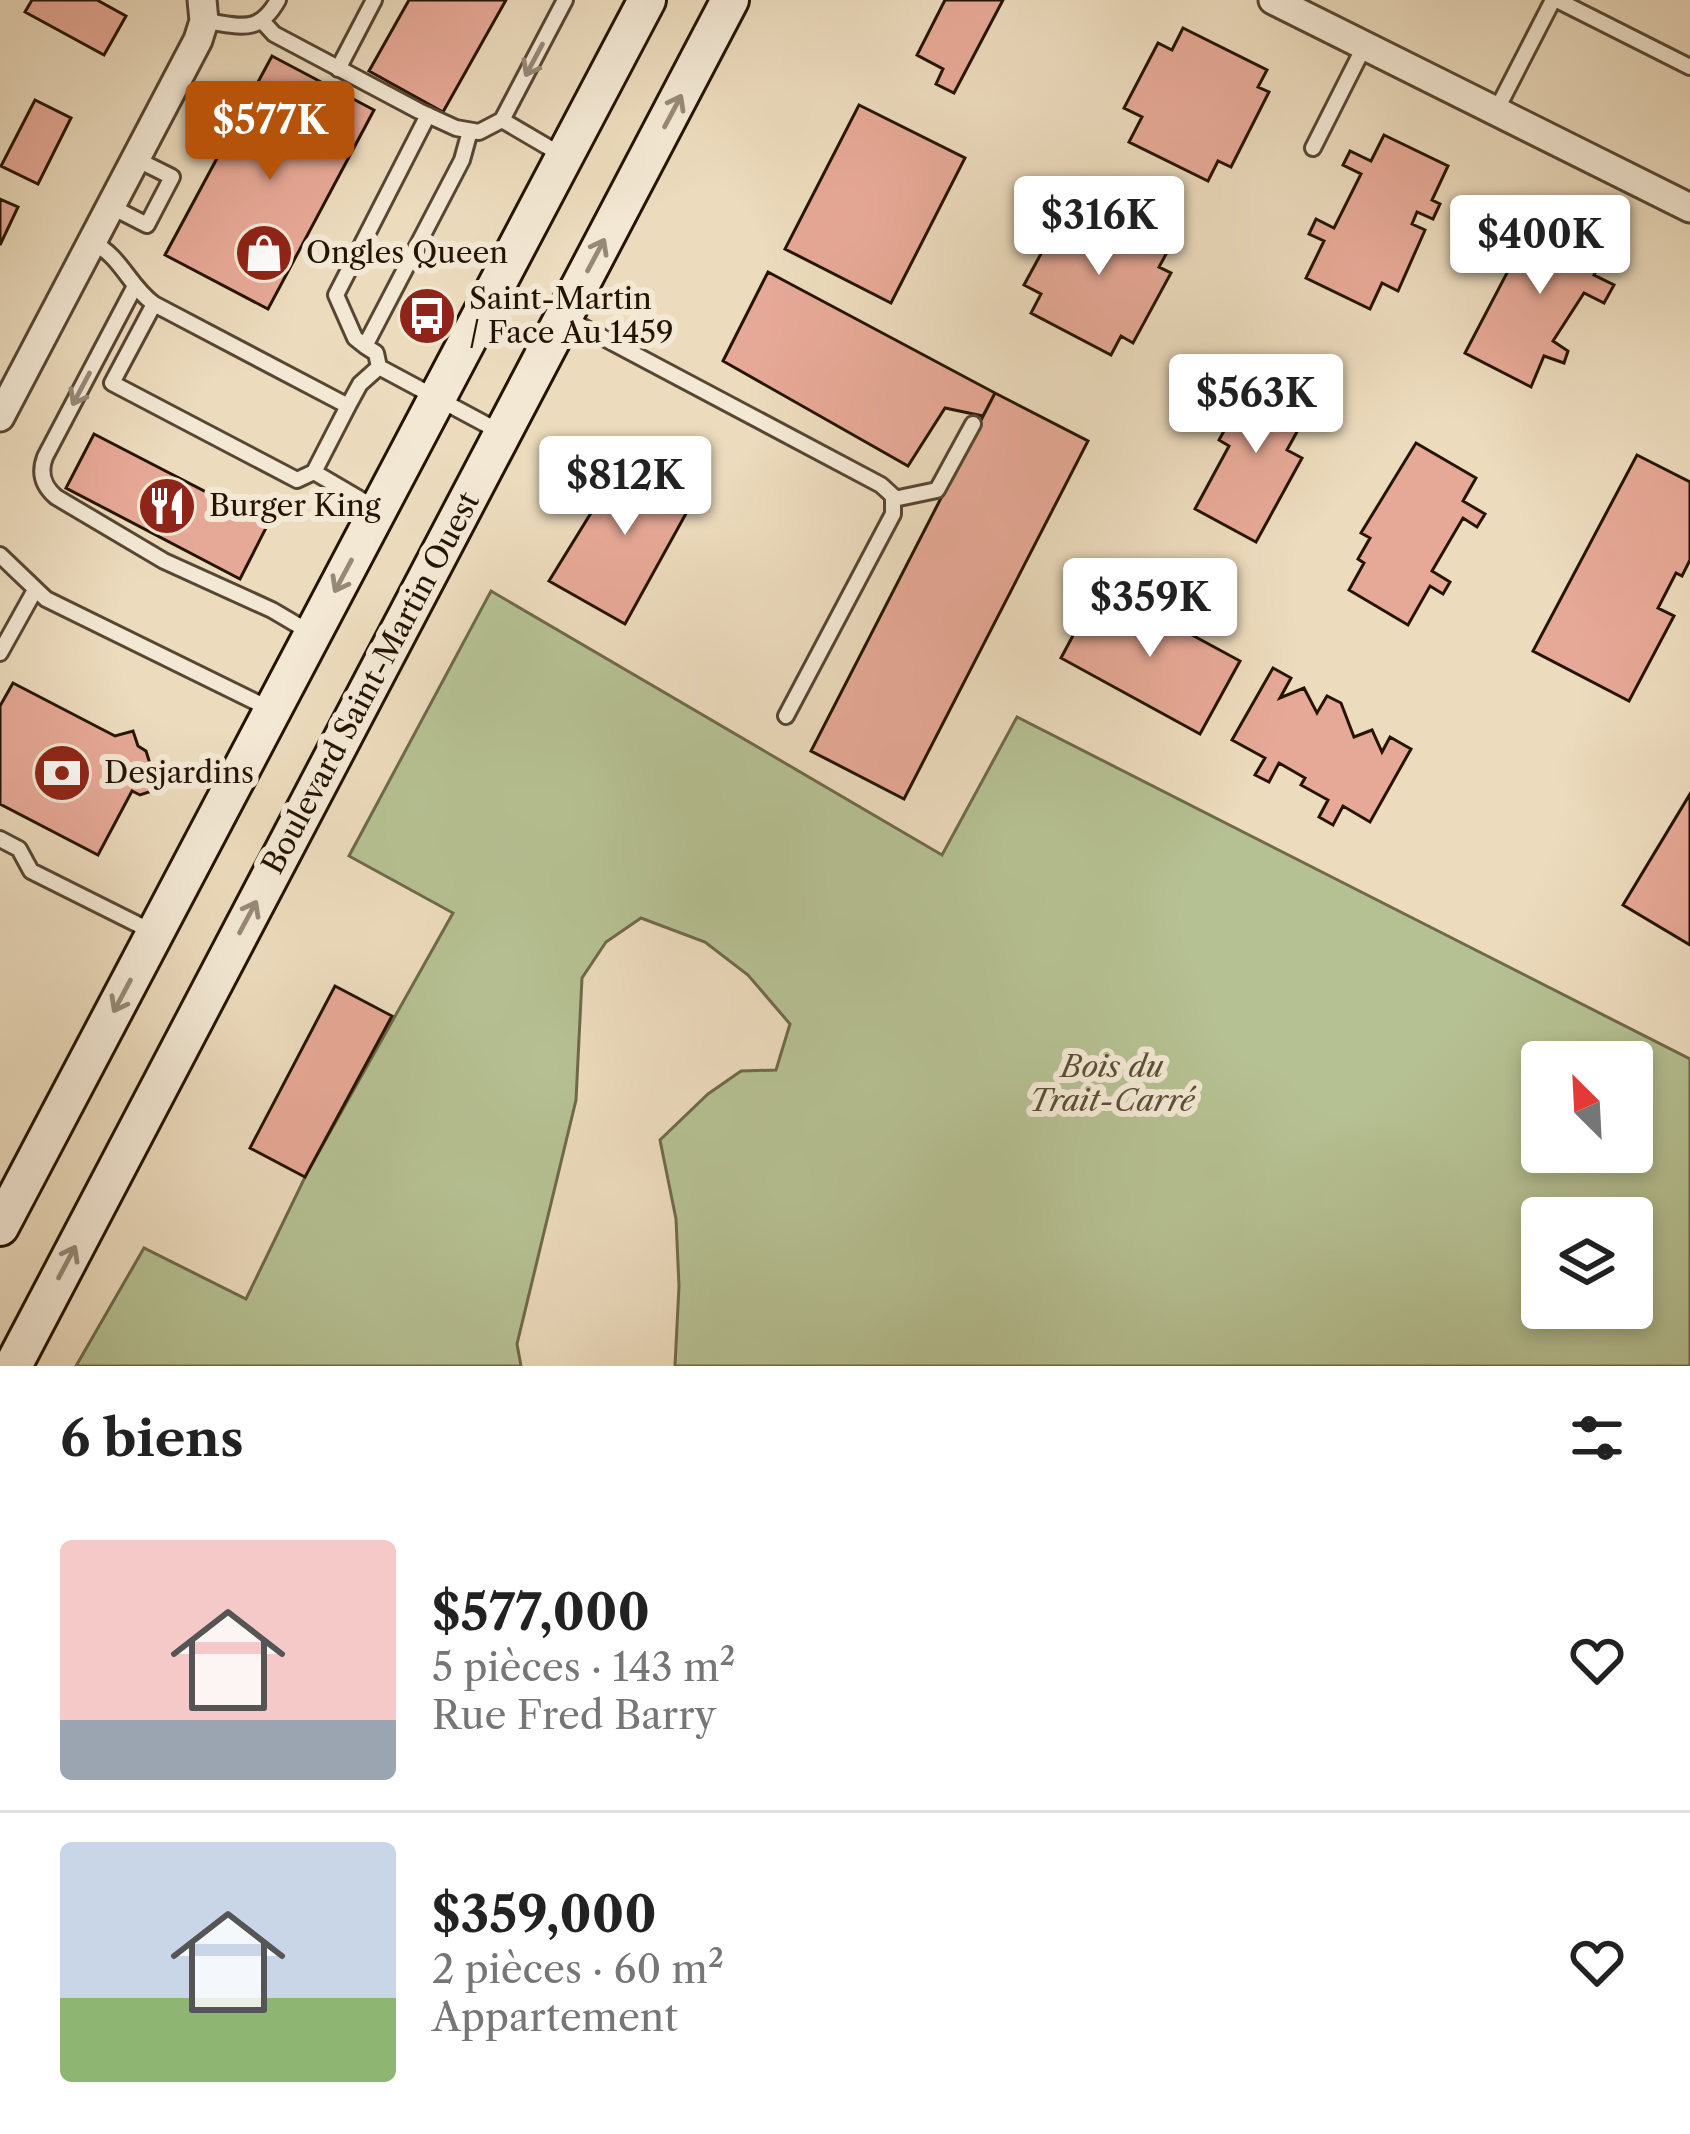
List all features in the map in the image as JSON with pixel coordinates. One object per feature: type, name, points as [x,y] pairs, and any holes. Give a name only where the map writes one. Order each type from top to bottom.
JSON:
[{"type":"main road","points":[[0,1227],[647,0]]},
{"type":"main road","name":"Boulevard Saint-Martin Ouest","points":[[13,1366],[730,0]]},
{"type":"street","points":[[1273,0],[1690,208]]},
{"type":"street","points":[[0,417],[198,40],[203,10]]},
{"type":"lane","points":[[203,10],[249,26],[263,22],[278,0]]},
{"type":"lane","points":[[338,69],[374,0]]},
{"type":"lane","points":[[263,22],[274,34],[428,115],[470,131],[488,130],[502,120],[565,0]]},
{"type":"lane","points":[[1496,111],[1555,0],[1690,67]]},
{"type":"lane","points":[[1313,148],[1365,45]]},
{"type":"lane","points":[[428,115],[336,295],[355,338],[376,353],[379,367],[502,433]]},
{"type":"lane","points":[[502,120],[565,157]]},
{"type":"lane","points":[[365,346],[462,160],[470,131]]},
{"type":"lane","points":[[110,206],[147,225],[172,177],[136,159]]},
{"type":"lane","points":[[92,242],[113,255],[154,304],[348,406]]},
{"type":"lane","points":[[136,286],[45,457],[46,486],[56,497],[164,561],[313,634]]},
{"type":"lane","points":[[154,304],[112,383],[297,480],[314,472],[360,384],[379,367]]},
{"type":"lane","points":[[563,317],[880,485],[894,499],[893,514],[786,716]]},
{"type":"lane","points":[[894,499],[937,490],[973,424]]},
{"type":"lane","points":[[314,472],[378,509]]},
{"type":"lane","points":[[0,555],[46,599],[272,711]]},
{"type":"lane","points":[[0,653],[35,590]]},
{"type":"lane","points":[[0,839],[20,849],[32,871],[154,933]]},
{"type":"green space","name":"Bois du Trait-Carré","points":[[491,591],[942,855],[1017,717],[1690,1059],[1690,1366],[675,1366],[676,1219],[660,1140],[708,1094],[741,1071],[776,1070],[790,1024],[748,975],[705,942],[641,918],[606,942],[582,978],[576,1100],[517,1344],[521,1366],[76,1366],[144,1248],[246,1299],[307,1173],[453,913],[349,856]]},
{"type":"building","points":[[32,0],[97,0],[126,16],[104,55],[25,12]]},
{"type":"building","points":[[409,0],[506,0],[443,112],[369,71]]},
{"type":"building","points":[[945,0],[1003,0],[954,93],[936,84],[943,69],[917,55]]},
{"type":"building","points":[[1183,28],[1267,70],[1258,87],[1269,92],[1231,167],[1218,161],[1208,181],[1129,142],[1142,117],[1124,108],[1158,43],[1172,50]]},
{"type":"building","points":[[272,56],[374,110],[268,309],[165,255]]},
{"type":"building","points":[[35,100],[71,118],[38,184],[1,166]]},
{"type":"building","points":[[859,105],[965,158],[891,303],[785,249]]},
{"type":"building","points":[[1384,135],[1448,166],[1432,200],[1440,204],[1433,219],[1417,212],[1412,224],[1425,230],[1398,291],[1382,283],[1370,309],[1306,278],[1324,241],[1309,234],[1316,219],[1334,228],[1361,174],[1343,165],[1350,151],[1371,161]]},
{"type":"building","points":[[0,199],[18,207],[0,245]]},
{"type":"building","points":[[1089,201],[1171,245],[1159,267],[1171,273],[1133,343],[1121,336],[1111,355],[1031,313],[1041,294],[1024,285],[1062,215],[1077,223]]},
{"type":"building","points":[[1542,206],[1611,242],[1594,275],[1614,285],[1604,303],[1584,293],[1553,341],[1568,351],[1564,363],[1544,356],[1531,387],[1465,353]]},
{"type":"building","points":[[768,272],[995,393],[983,416],[945,408],[908,466],[723,361]]},
{"type":"building","points":[[1259,368],[1315,399],[1287,450],[1302,458],[1256,542],[1195,509],[1229,446],[1219,440]]},
{"type":"building","points":[[995,393],[1088,441],[904,799],[811,751]]},
{"type":"building","name":"Burger King","points":[[94,434],[268,524],[240,579],[66,488]]},
{"type":"building","points":[[1416,443],[1476,478],[1463,501],[1485,514],[1477,527],[1463,518],[1432,571],[1450,582],[1443,594],[1430,586],[1408,625],[1349,590],[1364,563],[1358,559],[1370,538],[1361,533]]},
{"type":"building","points":[[628,453],[699,490],[625,624],[549,581]]},
{"type":"building","points":[[1637,455],[1690,482],[1690,560],[1682,576],[1676,573],[1658,608],[1674,616],[1629,701],[1533,651]]},
{"type":"building","points":[[1100,585],[1240,661],[1200,734],[1061,658]]},
{"type":"building","points":[[1273,668],[1291,678],[1280,698],[1304,688],[1317,713],[1327,696],[1341,703],[1354,737],[1372,730],[1382,752],[1390,737],[1411,749],[1370,822],[1343,806],[1333,825],[1319,817],[1328,800],[1301,785],[1305,778],[1279,763],[1269,782],[1255,775],[1265,758],[1232,740]]},
{"type":"building","points":[[13,683],[115,736],[133,731],[138,746],[146,751],[158,789],[140,795],[132,791],[98,855],[0,804],[0,706]]},
{"type":"building","points":[[1690,794],[1690,945],[1623,905]]},
{"type":"building","points":[[335,986],[392,1016],[305,1177],[250,1148]]},
{"type":"place","name":"Ongles Queen","points":[[264,253]]},
{"type":"place","name":"Saint-Martin / Face Au 1459","points":[[427,316]]},
{"type":"place","name":"Burger King","points":[[167,506]]},
{"type":"place","name":"Desjardins","points":[[62,773]]}]
